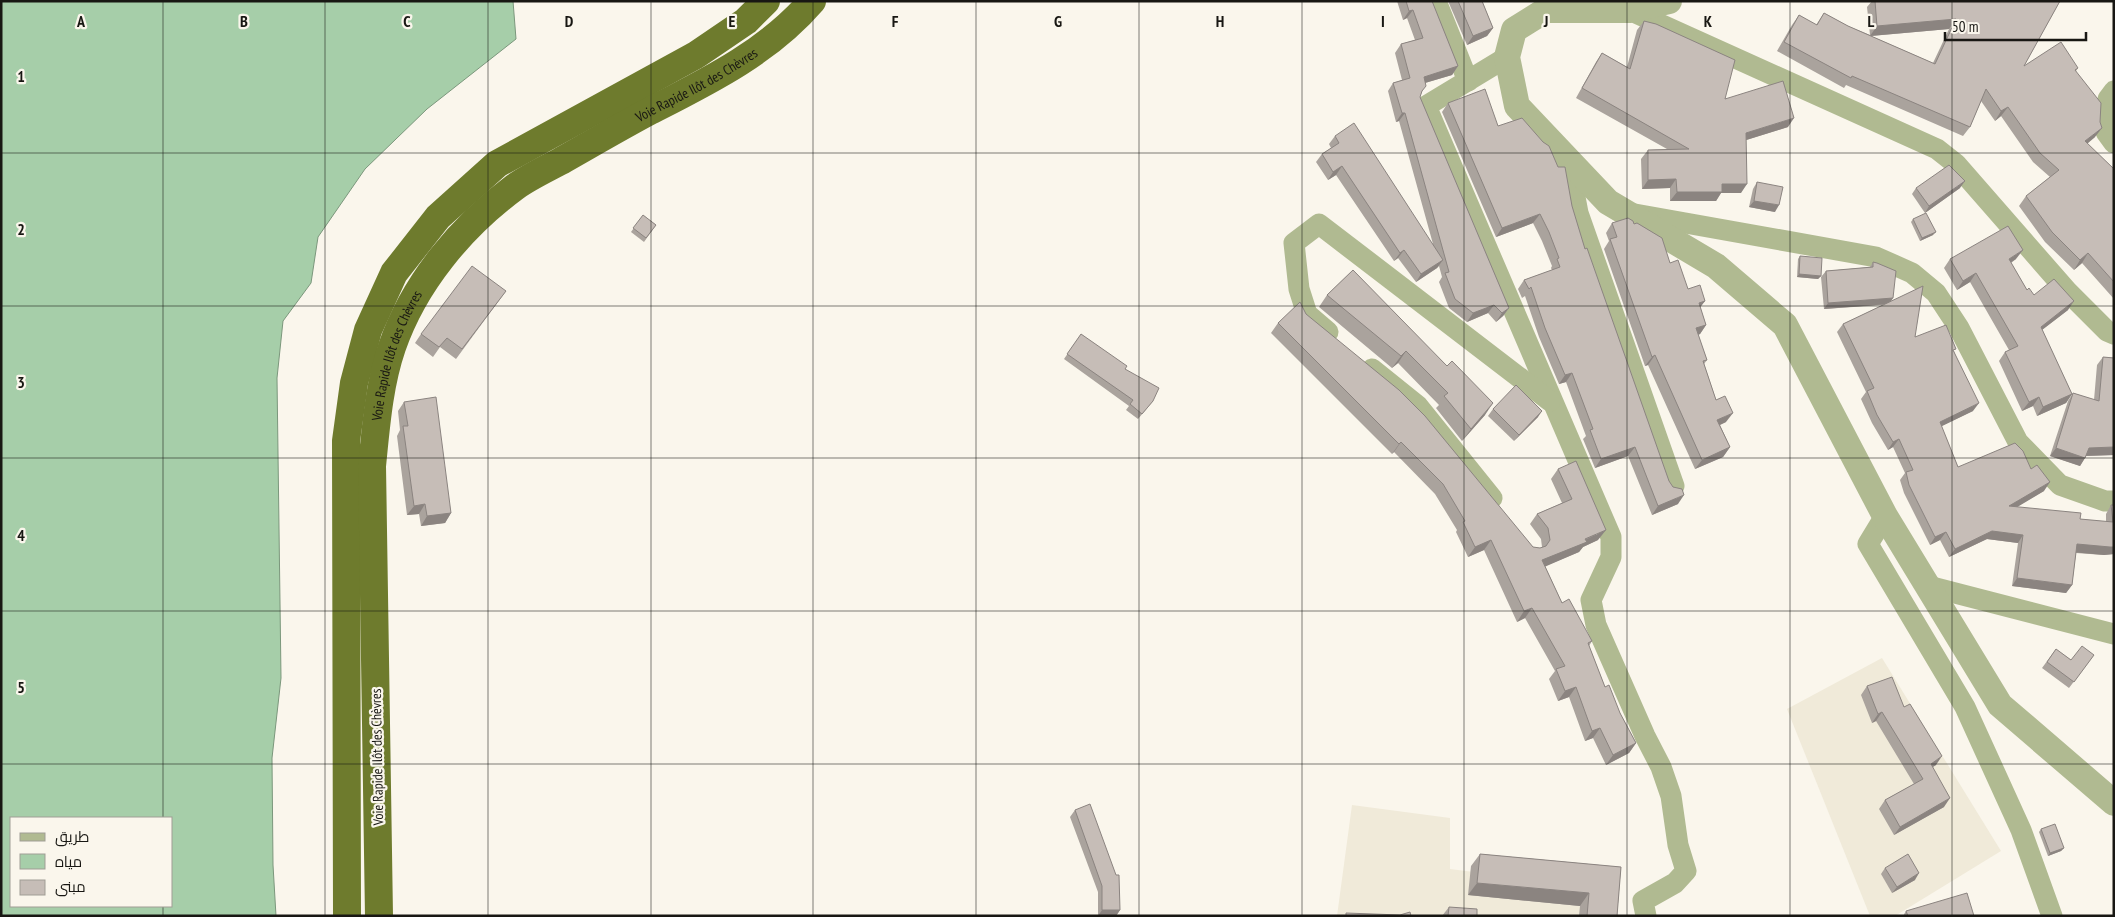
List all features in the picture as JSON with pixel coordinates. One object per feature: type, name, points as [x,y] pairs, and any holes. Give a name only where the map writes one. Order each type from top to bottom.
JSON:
[{"type":"highway","name":"Voie Rapide Ilôt des Chèvres","points":[[347,916],[346,441],[354,383],[368,330],[394,273],[438,216],[497,164],[696,55],[746,22],[766,1]]},
{"type":"highway","name":"Voie Rapide Ilôt des Chèvres","points":[[379,916],[372,466],[376,417],[385,373],[392,347],[403,320],[419,290],[461,236],[516,186],[628,122],[722,74],[774,37],[812,1]]},
{"type":"street","points":[[1436,1],[1468,81]]},
{"type":"street","points":[[1669,1],[1628,10],[1546,10],[1532,8],[1514,30],[1507,57],[1517,106],[1608,202],[1716,266],[1785,325],[1885,516],[2000,706],[2114,802]]},
{"type":"street","points":[[1628,10],[1937,149],[1956,164],[2067,292],[2107,332],[2114,334]]},
{"type":"street","points":[[1507,57],[1426,106],[1611,537],[1611,557],[1591,600],[1596,625],[1645,736],[1661,767],[1670,796],[1678,845],[1686,871],[1675,883],[1642,901],[1646,916]]},
{"type":"street","points":[[2114,91],[2108,99],[2106,132],[2114,143]]},
{"type":"street","points":[[1568,160],[1578,213],[1674,486]]},
{"type":"street","points":[[1625,212],[1876,257],[1912,273],[1936,294],[1958,328],[2018,442],[2060,485],[2105,501],[2114,501]]},
{"type":"street","points":[[1506,515],[1418,406],[1307,314],[1298,289],[1294,243],[1319,224],[1553,403]]},
{"type":"street","points":[[1885,516],[1868,544],[1965,707],[2021,830],[2052,916]]},
{"type":"street","points":[[1928,586],[2114,634]]},
{"type":"shaded area","points":[[1882,658],[2001,851],[1895,916],[1870,916],[1787,709]]},
{"type":"shaded area","points":[[1352,805],[1450,818],[1450,869],[1619,890],[1615,916],[1337,916]]},
{"type":"water","points":[[1,1],[513,1],[516,39],[427,109],[365,169],[318,237],[311,283],[283,321],[277,378],[281,678],[272,758],[273,865],[276,916],[1,916]]},
{"type":"building","points":[[1406,1],[1432,1],[1458,66],[1424,77],[1426,86],[1420,97],[1509,308],[1502,313],[1494,305],[1473,313],[1455,299],[1445,273],[1449,272],[1405,113],[1402,113],[1393,83],[1410,78],[1401,44],[1423,38],[1413,10],[1409,11]]},
{"type":"building","points":[[1458,1],[1482,1],[1493,28],[1473,36]]},
{"type":"building","points":[[1875,1],[2060,1],[2024,66],[2061,42],[2078,68],[2075,70],[2101,103],[2100,122],[2102,128],[2085,141],[2114,169],[2114,282],[2088,253],[2080,260],[2052,232],[2026,196],[2059,170],[2040,153],[2008,107],[2001,111],[1986,89],[1970,127],[1852,76],[1851,78],[1784,42],[1799,15],[1817,25],[1824,13],[1848,26],[1935,64],[1956,19],[1877,26]]},
{"type":"building","points":[[1644,21],[1656,24],[1735,60],[1725,99],[1783,81],[1794,118],[1746,133],[1747,184],[1722,184],[1722,192],[1677,192],[1676,179],[1648,180],[1648,150],[1689,149],[1582,88],[1602,53],[1630,69]]},
{"type":"building","points":[[1485,89],[1498,126],[1522,118],[1543,142],[1549,146],[1558,167],[1565,167],[1572,206],[1585,249],[1587,248],[1669,481],[1673,487],[1682,489],[1684,495],[1658,506],[1635,447],[1601,459],[1590,430],[1593,429],[1572,373],[1565,375],[1545,328],[1531,287],[1529,289],[1524,280],[1560,267],[1557,259],[1559,258],[1549,232],[1540,214],[1502,228],[1448,103]]},
{"type":"building","points":[[1354,123],[1443,260],[1421,274],[1404,250],[1400,253],[1342,166],[1333,172],[1322,154],[1339,143],[1335,136]]},
{"type":"building","points":[[1949,165],[1965,181],[1929,206],[1916,188]]},
{"type":"building","points":[[1757,182],[1783,187],[1779,205],[1754,201]]},
{"type":"building","points":[[1926,213],[1936,232],[1922,238],[1913,219]]},
{"type":"building","points":[[643,215],[656,225],[646,238],[633,228]]},
{"type":"building","points":[[1628,218],[1634,224],[1637,223],[1662,238],[1670,263],[1678,260],[1688,289],[1700,285],[1705,301],[1699,303],[1706,325],[1696,328],[1707,360],[1703,361],[1716,400],[1725,396],[1733,413],[1717,420],[1730,447],[1702,460],[1655,355],[1652,357],[1610,239],[1617,237],[1612,223]]},
{"type":"building","points":[[2008,226],[2023,250],[2009,259],[2027,290],[2029,288],[2034,295],[2054,279],[2074,301],[2041,327],[2072,394],[2043,407],[2039,397],[2029,402],[2005,352],[2018,346],[1976,273],[1963,281],[1950,259]]},
{"type":"building","points":[[1800,256],[1822,258],[1821,276],[1799,274]]},
{"type":"building","points":[[1873,262],[1896,271],[1893,298],[1828,303],[1826,271],[1873,267]]},
{"type":"building","points":[[472,266],[506,291],[462,349],[447,338],[439,347],[421,334]]},
{"type":"building","points":[[1353,270],[1447,366],[1452,361],[1493,403],[1471,429],[1444,396],[1448,393],[1406,351],[1401,356],[1327,295]]},
{"type":"building","points":[[1923,286],[1915,337],[1946,325],[1956,349],[1953,350],[1979,403],[1940,422],[1958,467],[2015,443],[2023,451],[2031,469],[2037,465],[2050,482],[2009,506],[2081,513],[2080,519],[2113,522],[2111,505],[2114,505],[2114,547],[2077,544],[2072,585],[2017,578],[2023,535],[1992,531],[1955,549],[1946,532],[1935,537],[1909,485],[1906,472],[1913,470],[1899,439],[1893,442],[1877,415],[1867,391],[1874,388],[1843,324]]},
{"type":"building","points":[[1300,302],[1306,314],[1399,390],[1425,416],[1533,547],[1540,548],[1546,546],[1550,540],[1548,528],[1537,514],[1572,499],[1558,469],[1576,461],[1606,530],[1585,539],[1587,542],[1542,560],[1562,603],[1569,599],[1592,641],[1588,643],[1605,687],[1609,685],[1620,713],[1636,743],[1613,755],[1600,728],[1592,731],[1576,687],[1565,691],[1556,669],[1565,666],[1532,608],[1524,611],[1491,540],[1475,547],[1463,522],[1465,521],[1443,484],[1401,442],[1399,444],[1278,323]]},
{"type":"building","points":[[1081,334],[1127,366],[1125,369],[1159,388],[1153,401],[1142,414],[1130,404],[1133,400],[1067,354]]},
{"type":"building","points":[[2103,357],[2114,358],[2114,447],[2089,448],[2085,458],[2056,448],[2073,393],[2099,401]]},
{"type":"building","points":[[1516,385],[1542,411],[1519,435],[1493,409]]},
{"type":"building","points":[[436,397],[451,513],[427,516],[425,504],[414,506],[403,426],[408,426],[404,402]]},
{"type":"building","points":[[2082,646],[2094,655],[2074,682],[2047,662],[2056,649],[2071,660]]},
{"type":"building","points":[[1892,677],[1904,707],[1910,704],[1942,756],[1931,764],[1950,798],[1900,827],[1885,800],[1923,779],[1882,712],[1878,714],[1867,686]]},
{"type":"building","points":[[1090,804],[1116,875],[1119,875],[1120,910],[1102,910],[1102,886],[1075,810]]},
{"type":"building","points":[[2055,824],[2064,848],[2050,853],[2041,829]]},
{"type":"building","points":[[1480,854],[1621,867],[1617,916],[1587,916],[1589,893],[1477,883]]},
{"type":"building","points":[[1908,854],[1919,873],[1897,887],[1885,868]]},
{"type":"building","points":[[1967,893],[1974,916],[1908,916],[1906,911]]},
{"type":"building","points":[[1449,907],[1477,909],[1477,916],[1448,916]]},
{"type":"building","points":[[1410,912],[1411,916],[1346,916],[1346,913],[1400,915]]}]
